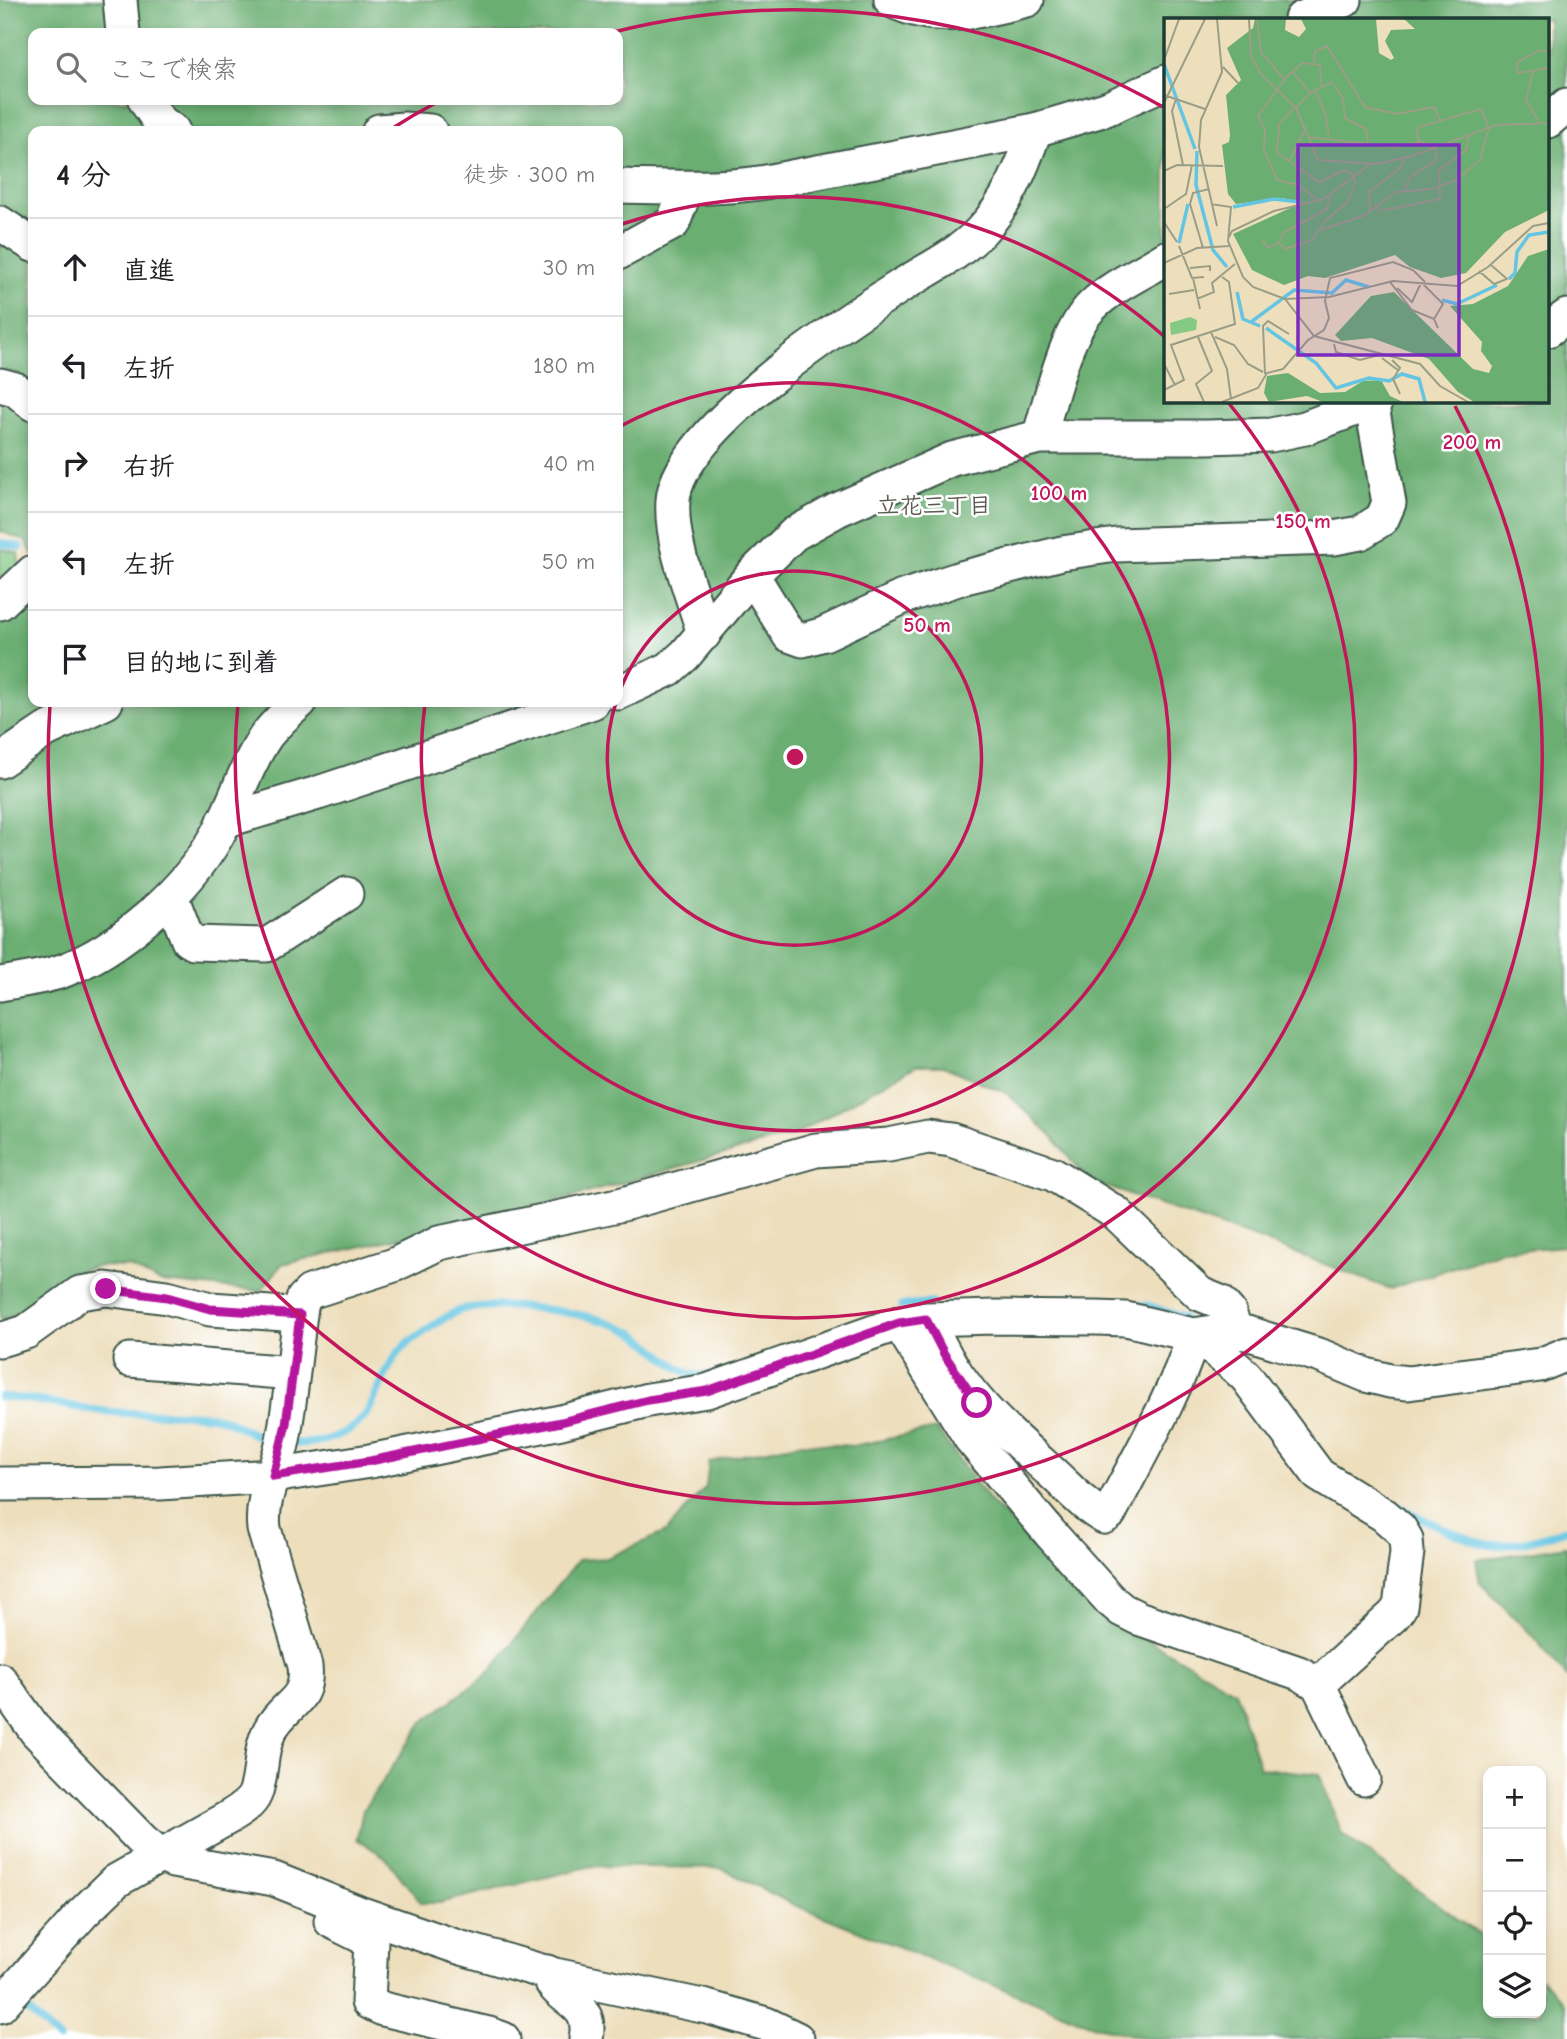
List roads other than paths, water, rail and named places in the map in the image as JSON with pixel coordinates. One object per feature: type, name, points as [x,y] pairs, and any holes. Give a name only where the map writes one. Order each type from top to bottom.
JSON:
[{"type":"street","points":[[120,0],[123,28]]},
{"type":"street","points":[[891,0],[905,7],[938,15],[970,13],[1027,0]]},
{"type":"street","points":[[1304,18],[1336,6]]},
{"type":"street","points":[[623,186],[687,189],[735,187],[766,182],[1034,130],[1106,109],[1164,83]]},
{"type":"street","points":[[1550,119],[1567,105]]},
{"type":"street","points":[[704,634],[674,525],[673,498],[678,476],[691,454],[706,436],[786,365],[859,313],[951,255],[979,233],[1001,207],[1012,188],[1021,171],[1034,130]]},
{"type":"street","points":[[623,250],[673,223],[687,189]]},
{"type":"street","points":[[0,223],[28,242]]},
{"type":"street","points":[[1039,437],[1067,350],[1079,323],[1101,298],[1164,259]]},
{"type":"street","points":[[1550,329],[1567,316]]},
{"type":"street","points":[[0,385],[15,389],[28,400]]},
{"type":"street","points":[[623,691],[669,669],[704,634],[752,575],[794,534],[838,510],[952,458],[1039,437],[1271,435],[1305,428],[1344,415],[1371,402]]},
{"type":"street","points":[[752,575],[789,635],[803,640],[824,634],[903,597],[961,578],[1062,553],[1116,545],[1334,538],[1360,533],[1382,519],[1389,503],[1373,402]]},
{"type":"street","points":[[0,603],[28,577]]},
{"type":"street","points":[[0,761],[46,730],[95,707]]},
{"type":"street","points":[[0,984],[65,970],[142,923],[171,896],[212,844],[241,782],[268,734],[295,707]]},
{"type":"street","points":[[224,821],[318,793],[578,707]]},
{"type":"street","points":[[171,896],[188,940],[192,943],[267,945],[346,894]]},
{"type":"street","points":[[8,1998],[100,1894],[116,1881],[231,1816],[255,1796],[265,1741],[271,1729],[302,1694],[307,1680],[305,1666],[264,1529],[262,1512],[279,1454],[303,1299],[310,1292],[394,1265],[439,1242],[623,1204],[816,1150],[889,1145],[929,1137],[951,1140],[1053,1174],[1116,1213],[1200,1294],[1220,1302],[1229,1312],[1236,1332]]},
{"type":"street","points":[[0,1340],[26,1332],[80,1293],[106,1289],[167,1297],[210,1309],[300,1315]]},
{"type":"street","points":[[0,1484],[160,1483],[279,1454],[370,1461],[561,1422],[648,1400],[707,1391],[913,1321],[994,1317],[1126,1319],[1197,1335],[1220,1331],[1247,1333],[1321,1356],[1366,1375],[1399,1382],[1540,1365],[1567,1354]]},
{"type":"street","points":[[913,1321],[944,1354],[977,1403],[1017,1443],[1104,1517],[1110,1514],[1197,1335]]},
{"type":"street","points":[[913,1321],[971,1439],[1049,1533],[1110,1600],[1122,1610],[1139,1618],[1287,1669],[1318,1684],[1364,1779]]},
{"type":"street","points":[[1197,1335],[1235,1364],[1320,1475],[1384,1515],[1400,1529],[1406,1539],[1407,1552],[1400,1607],[1318,1684]]},
{"type":"street","points":[[130,1360],[292,1373]]},
{"type":"street","points":[[0,1681],[36,1731],[142,1840],[160,1855],[197,1867],[274,1879],[359,1913],[455,1946],[547,1972],[707,2007],[766,2024],[790,2038]]},
{"type":"street","points":[[260,1876],[274,1895],[371,1941],[368,2003],[503,2039]]},
{"type":"street","points":[[547,1972],[556,1987],[582,2010],[587,2018],[586,2039]]},
{"type":"waterway","points":[[0,543],[20,547]]},
{"type":"waterway","points":[[902,1306],[931,1303]]},
{"type":"waterway","points":[[1133,1305],[1149,1306],[1184,1318]]},
{"type":"waterway","points":[[289,1443],[324,1440],[347,1431],[365,1416],[401,1349],[444,1318],[469,1308],[508,1306],[552,1310],[596,1319],[632,1332],[688,1373],[709,1375]]},
{"type":"waterway","points":[[0,1397],[116,1412],[211,1416],[276,1442]]},
{"type":"waterway","points":[[1392,1503],[1457,1534],[1492,1545],[1540,1538],[1567,1529]]},
{"type":"waterway","points":[[15,1999],[59,2039]]},
{"type":"district","name":"立花三丁目","points":[[934,505]]}]
